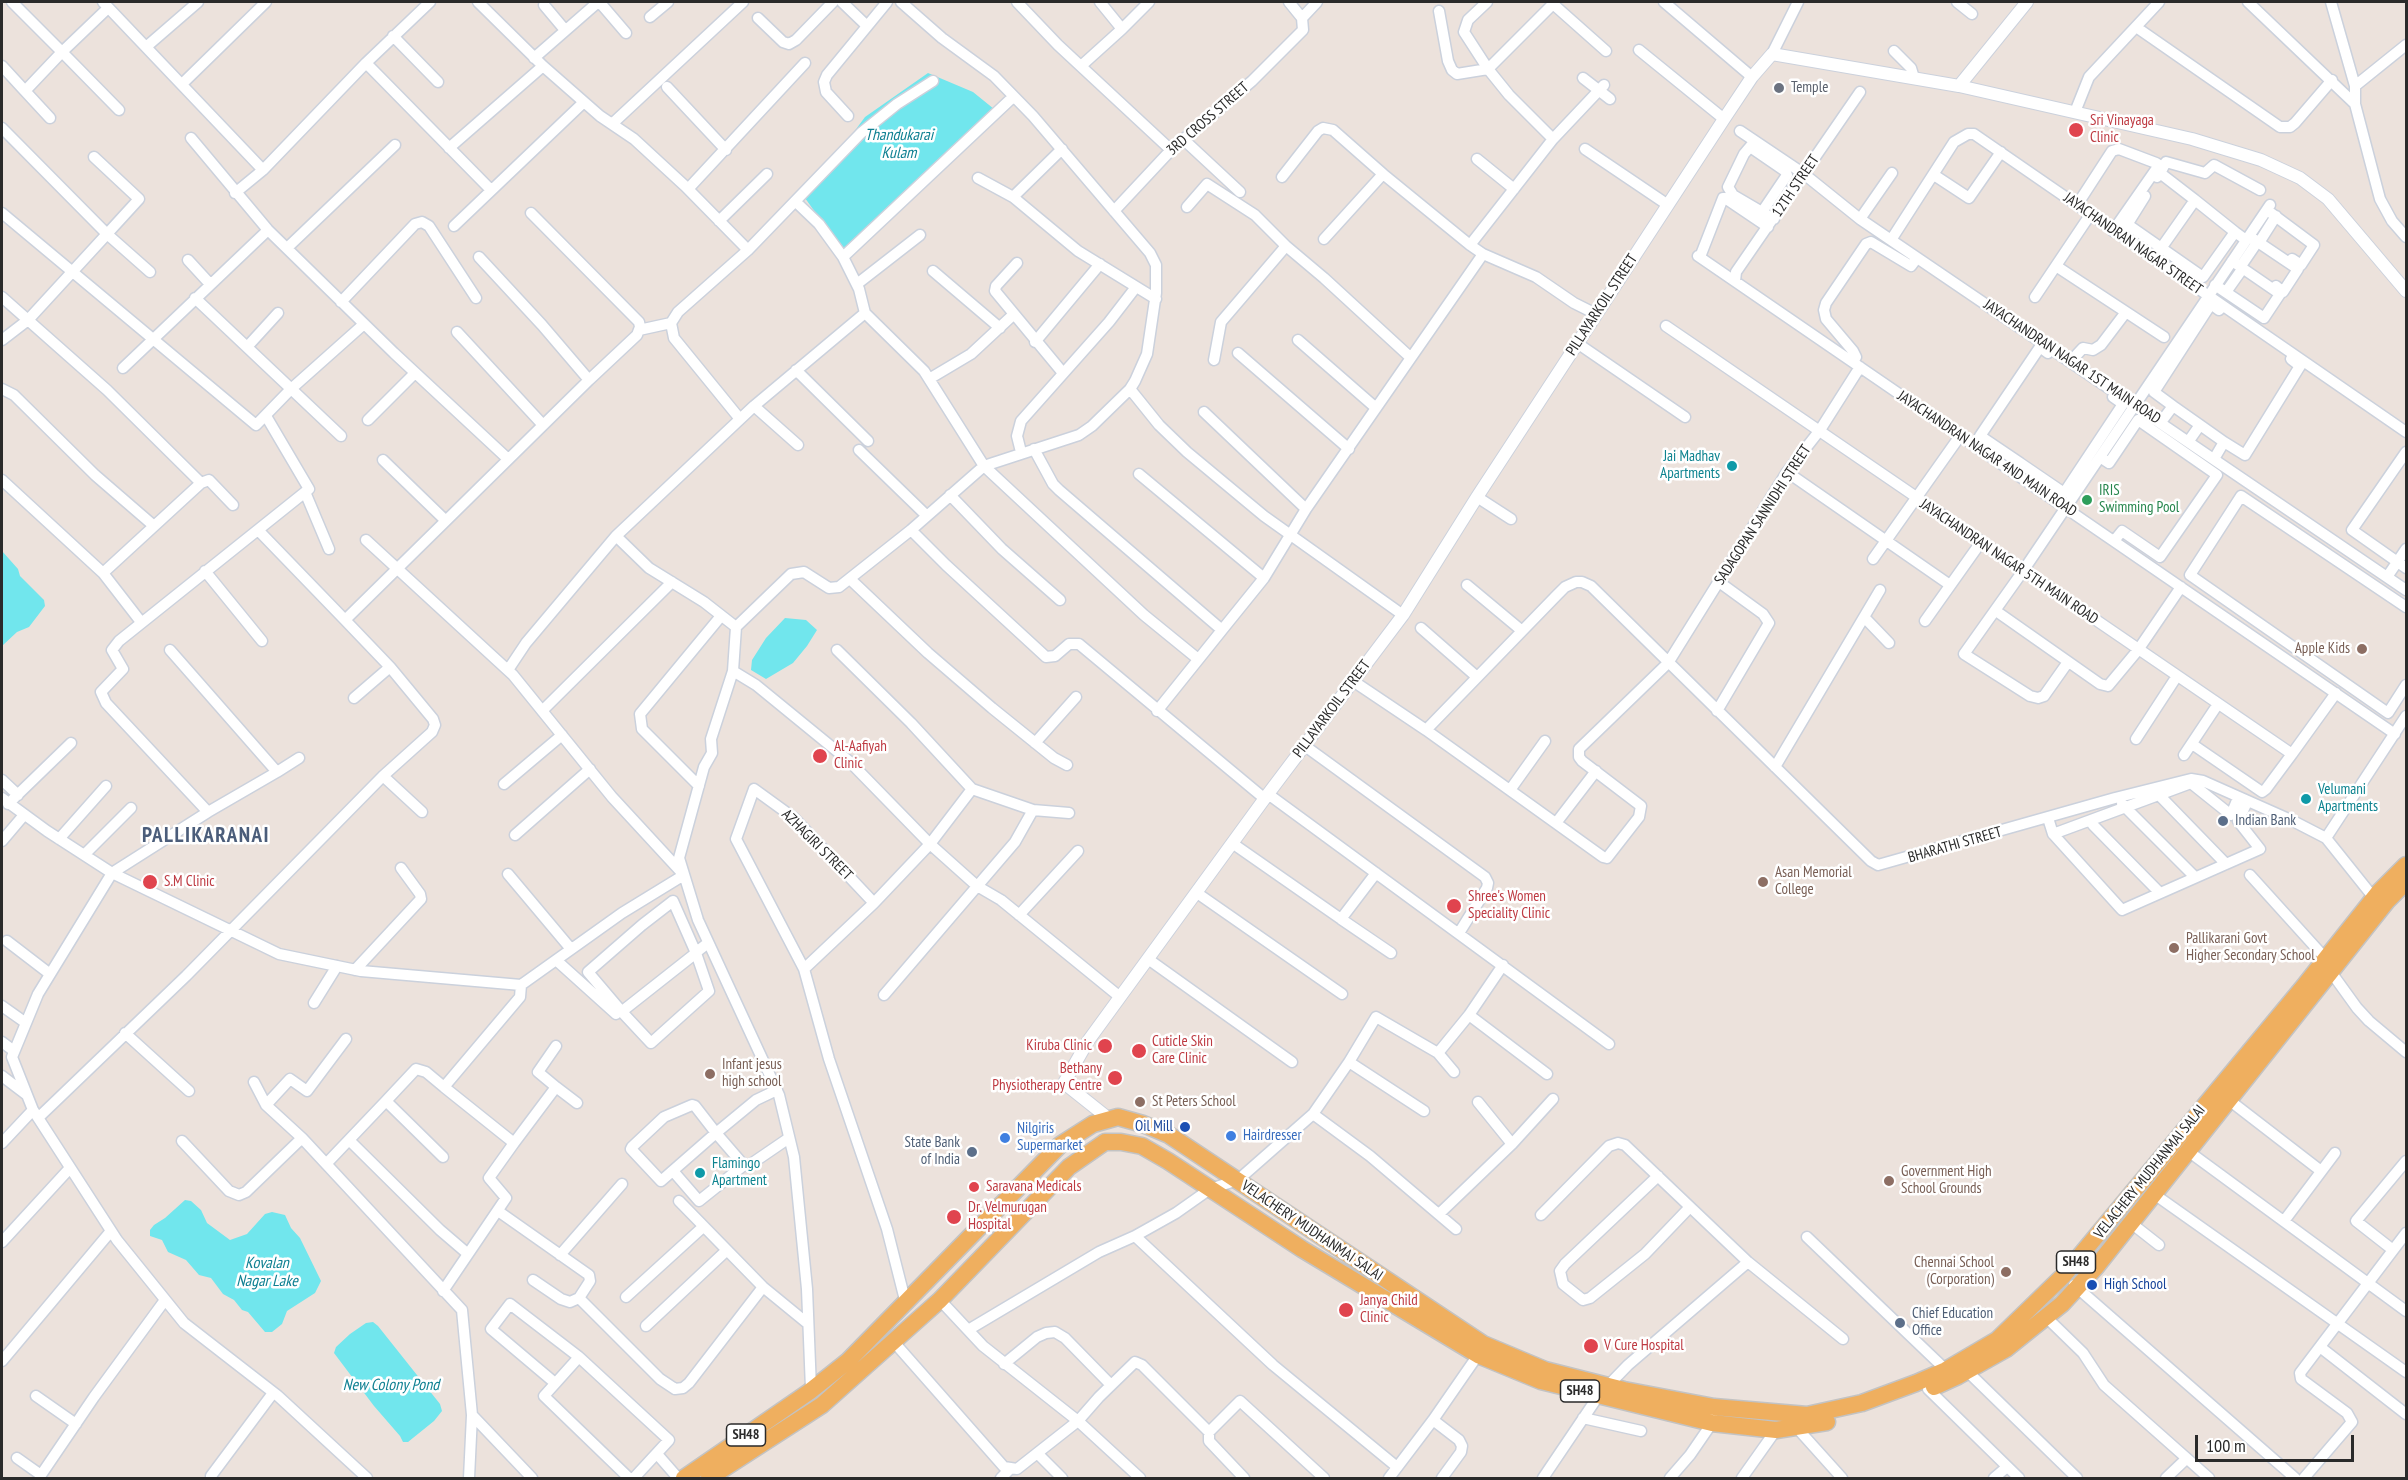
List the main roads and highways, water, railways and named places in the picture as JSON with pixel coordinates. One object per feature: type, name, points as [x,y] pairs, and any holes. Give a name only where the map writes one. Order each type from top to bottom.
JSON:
[{"type":"main road","name":"VELACHERY MUDHANMAI SALAI","points":[[1713,1415],[1807,1415],[1862,1403],[1946,1370],[1996,1340],[2064,1275],[2328,965],[2406,865]]},
{"type":"main road","name":"VELACHERY MUDHANMAI SALAI","points":[[2378,903],[2406,882]]},
{"type":"main road","name":"VELACHERY MUDHANMAI SALAI","points":[[716,1476],[822,1405],[940,1300],[1069,1167],[1105,1142],[1142,1146],[1302,1249],[1478,1355],[1541,1381],[1604,1391],[1776,1430],[1797,1428],[1858,1415],[1928,1389],[1967,1371],[2006,1349],[2062,1304],[2131,1223],[2229,1100],[2328,965]]},
{"type":"main road","name":"VELACHERY MUDHANMAI SALAI","points":[[684,1479],[848,1361],[1060,1145],[1093,1124],[1118,1117],[1169,1135],[1483,1344],[1604,1391]]},
{"type":"water","name":"Thandukarai Kulam","points":[[928,73],[973,92],[994,109],[987,123],[842,250],[805,198],[865,117]]},
{"type":"water","points":[[2,551],[18,569],[20,576],[44,600],[45,606],[29,627],[17,632],[2,646]]},
{"type":"water","points":[[785,618],[806,620],[817,630],[793,663],[766,679],[751,670],[752,660],[766,638]]},
{"type":"water","name":"Kovalan Nagar Lake","points":[[185,1200],[191,1201],[201,1210],[207,1223],[230,1240],[247,1234],[265,1214],[272,1212],[285,1215],[291,1228],[300,1238],[321,1281],[315,1293],[287,1311],[282,1324],[272,1332],[265,1332],[248,1312],[242,1310],[234,1300],[223,1294],[211,1278],[199,1275],[186,1260],[168,1252],[162,1240],[150,1236],[150,1230],[154,1225]]},
{"type":"water","name":"New Colony Pond","points":[[373,1322],[440,1404],[442,1411],[434,1421],[408,1442],[403,1442],[334,1353],[336,1347],[350,1334],[366,1323]]},
{"type":"place","name":"Temple","points":[[1779,88]]},
{"type":"place","name":"Sri Vinayaga Clinic","points":[[2076,130]]},
{"type":"place","name":"Jai Madhav Apartments","points":[[1732,466]]},
{"type":"place","name":"IRIS Swimming Pool","points":[[2087,500]]},
{"type":"place","name":"Apple Kids","points":[[2362,649]]},
{"type":"place","name":"Al-Aafiyah Clinic","points":[[820,756]]},
{"type":"place","name":"Velumani Apartments","points":[[2306,799]]},
{"type":"place","name":"Indian Bank","points":[[2223,821]]},
{"type":"place","name":"S.M Clinic","points":[[150,882]]},
{"type":"place","name":"Asan Memorial College","points":[[1763,882]]},
{"type":"place","name":"Shree's Women Speciality Clinic","points":[[1454,906]]},
{"type":"place","name":"Pallikarani Govt Higher Secondary School","points":[[2174,948]]},
{"type":"place","name":"Kiruba Clinic","points":[[1105,1046]]},
{"type":"place","name":"Cuticle Skin Care Clinic","points":[[1139,1051]]},
{"type":"place","name":"Infant jesus high school","points":[[710,1074]]},
{"type":"place","name":"Bethany Physiotherapy Centre","points":[[1115,1078]]},
{"type":"place","name":"St Peters School","points":[[1140,1102]]},
{"type":"place","name":"Oil Mill","points":[[1185,1127]]},
{"type":"place","name":"Hairdresser","points":[[1231,1136]]},
{"type":"place","name":"Nilgiris Supermarket","points":[[1005,1138]]},
{"type":"place","name":"State Bank of India","points":[[972,1152]]},
{"type":"place","name":"Flamingo Apartment","points":[[700,1173]]},
{"type":"place","name":"Government High School Grounds","points":[[1889,1181]]},
{"type":"place","name":"Saravana Medicals","points":[[974,1187]]},
{"type":"place","name":"Dr. Velmurugan Hospital","points":[[954,1217]]},
{"type":"place","name":"Chennai School (Corporation)","points":[[2006,1272]]},
{"type":"place","name":"High School","points":[[2092,1285]]},
{"type":"place","name":"Janya Child Clinic","points":[[1346,1310]]},
{"type":"place","name":"Chief Education Office","points":[[1900,1323]]},
{"type":"place","name":"V Cure Hospital","points":[[1591,1346]]},
{"type":"district","name":"PALLIKARANAI","points":[[206,836]]}]
